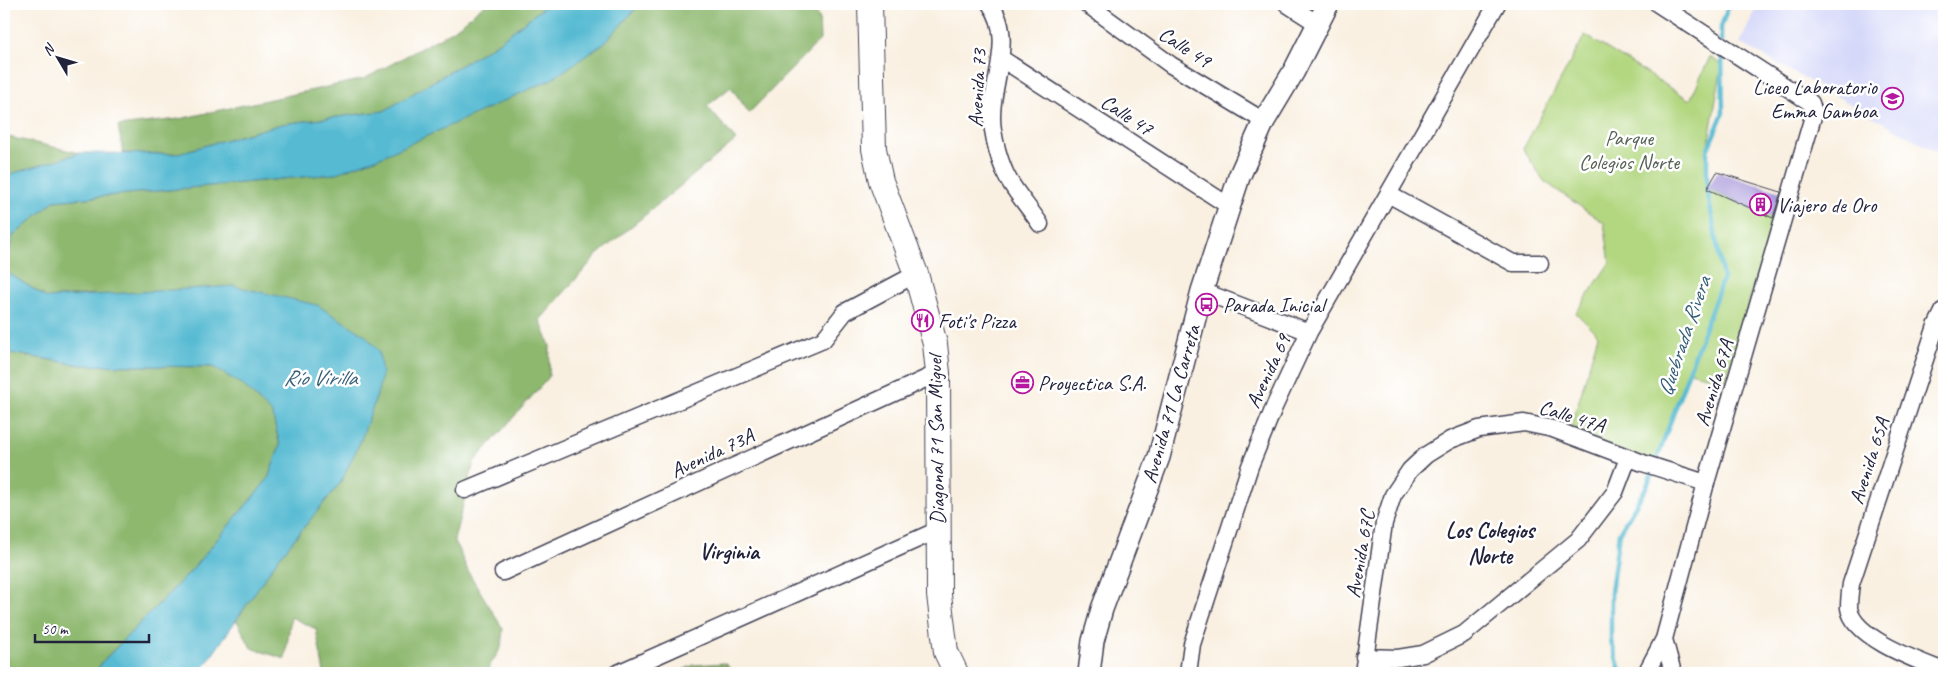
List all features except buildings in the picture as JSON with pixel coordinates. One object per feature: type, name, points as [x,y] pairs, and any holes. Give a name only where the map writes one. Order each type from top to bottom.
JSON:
[{"type":"main road","name":"Diagonal 71 San Miguel","points":[[870,4],[874,149],[882,181],[916,274],[935,344],[938,373],[938,530],[942,628],[946,652],[956,673]]},
{"type":"street","name":"Avenida 73","points":[[990,4],[994,10],[1000,33],[1002,59],[994,81],[993,128],[1004,172],[1040,224]]},
{"type":"street","name":"Calle 49","points":[[1087,4],[1171,65],[1264,121]]},
{"type":"street","points":[[1287,4],[1318,24]]},
{"type":"street","name":"Avenida 71 La Carreta","points":[[1089,673],[1093,641],[1102,609],[1168,429],[1202,291],[1239,177],[1264,121],[1294,71],[1328,4]]},
{"type":"street","name":"Avenida 69","points":[[1188,673],[1192,644],[1250,466],[1275,405],[1309,332],[1497,4]]},
{"type":"street","name":"Avenida 67A","points":[[1646,673],[1664,638],[1706,483],[1812,126],[1814,113],[1811,103],[1750,61],[1658,4]]},
{"type":"street","name":"Calle 47","points":[[1002,59],[1229,206]]},
{"type":"street","points":[[1388,194],[1513,263],[1540,263]]},
{"type":"street","points":[[465,490],[823,340],[845,312],[916,274]]},
{"type":"street","points":[[1202,291],[1309,332]]},
{"type":"street","name":"Avenida 65A","points":[[1944,310],[1936,326],[1851,584],[1849,609],[1858,626],[1886,645],[1944,671]]},
{"type":"street","name":"Avenida 73A","points":[[503,572],[938,373]]},
{"type":"street","name":"Calle 47A","points":[[1426,455],[1450,440],[1479,429],[1524,423],[1553,429],[1635,461],[1706,483]]},
{"type":"street","name":"Avenida 67C","points":[[1364,665],[1384,524],[1393,495],[1410,470],[1426,455]]},
{"type":"street","points":[[1364,665],[1423,654],[1464,634],[1578,540],[1615,492],[1635,461]]},
{"type":"street","points":[[618,673],[938,530]]},
{"type":"street","points":[[1664,638],[1673,673]]},
{"type":"shaded area","name":"Liceo Laboratorio Emma Gamboa","points":[[1758,4],[1944,4],[1944,156],[1740,43]]},
{"type":"green space","points":[[485,4],[548,4],[496,44],[384,111],[282,124],[175,154],[123,153],[118,126],[179,119],[364,79],[454,30]]},
{"type":"green space","points":[[640,4],[805,4],[819,17],[820,40],[749,113],[731,87],[707,106],[736,140],[598,254],[540,320],[550,346],[549,377],[474,462],[454,540],[469,573],[503,629],[501,648],[490,665],[488,673],[447,673],[439,666],[431,673],[324,673],[316,629],[291,617],[285,659],[251,648],[236,619],[278,559],[341,482],[377,395],[94,294],[47,298],[5,271],[12,237],[54,201],[334,174],[383,156],[603,44]]},
{"type":"green space","name":"Parque Colegios Norte","points":[[1585,35],[1690,100],[1710,57],[1722,65],[1707,151],[1707,189],[1774,218],[1726,381],[1690,372],[1656,463],[1569,435],[1598,335],[1576,313],[1610,262],[1604,223],[1544,181],[1523,149]]},
{"type":"green space","points":[[4,136],[80,153],[4,176]]},
{"type":"green space","points":[[4,352],[81,365],[213,367],[243,385],[272,413],[280,445],[268,479],[188,574],[102,662],[96,673],[4,673]]},
{"type":"green space","points":[[725,663],[734,673],[676,673],[694,665]]},
{"type":"water","name":"Río Virilla","points":[[548,4],[640,4],[603,44],[552,79],[383,156],[334,174],[54,201],[12,237],[5,271],[47,298],[234,286],[317,305],[365,335],[379,351],[382,375],[377,395],[361,440],[341,482],[278,559],[200,673],[96,673],[102,662],[188,574],[268,479],[280,445],[272,413],[243,385],[213,367],[81,365],[4,352],[4,176],[80,153],[175,154],[282,124],[384,111],[496,44]]},
{"type":"waterway","name":"Quebrada Rivera","points":[[1721,41],[1721,27],[1729,4]]},
{"type":"waterway","name":"Quebrada Rivera","points":[[1620,670],[1611,641],[1611,592],[1619,533],[1647,486],[1723,278],[1707,189],[1707,151],[1723,113],[1722,49]]},
{"type":"place","name":"Liceo Laboratorio Emma Gamboa","points":[[1893,99]]},
{"type":"place","name":"Viajero de Oro","points":[[1761,205]]},
{"type":"place","name":"Parada Inicial","points":[[1207,305]]},
{"type":"place","name":"Foti's Pizza","points":[[922,321]]},
{"type":"place","name":"Proyectica S.A.","points":[[1022,383]]},
{"type":"district","name":"Los Colegios Norte","points":[[1490,542]]},
{"type":"district","name":"Virginia","points":[[729,551]]}]
